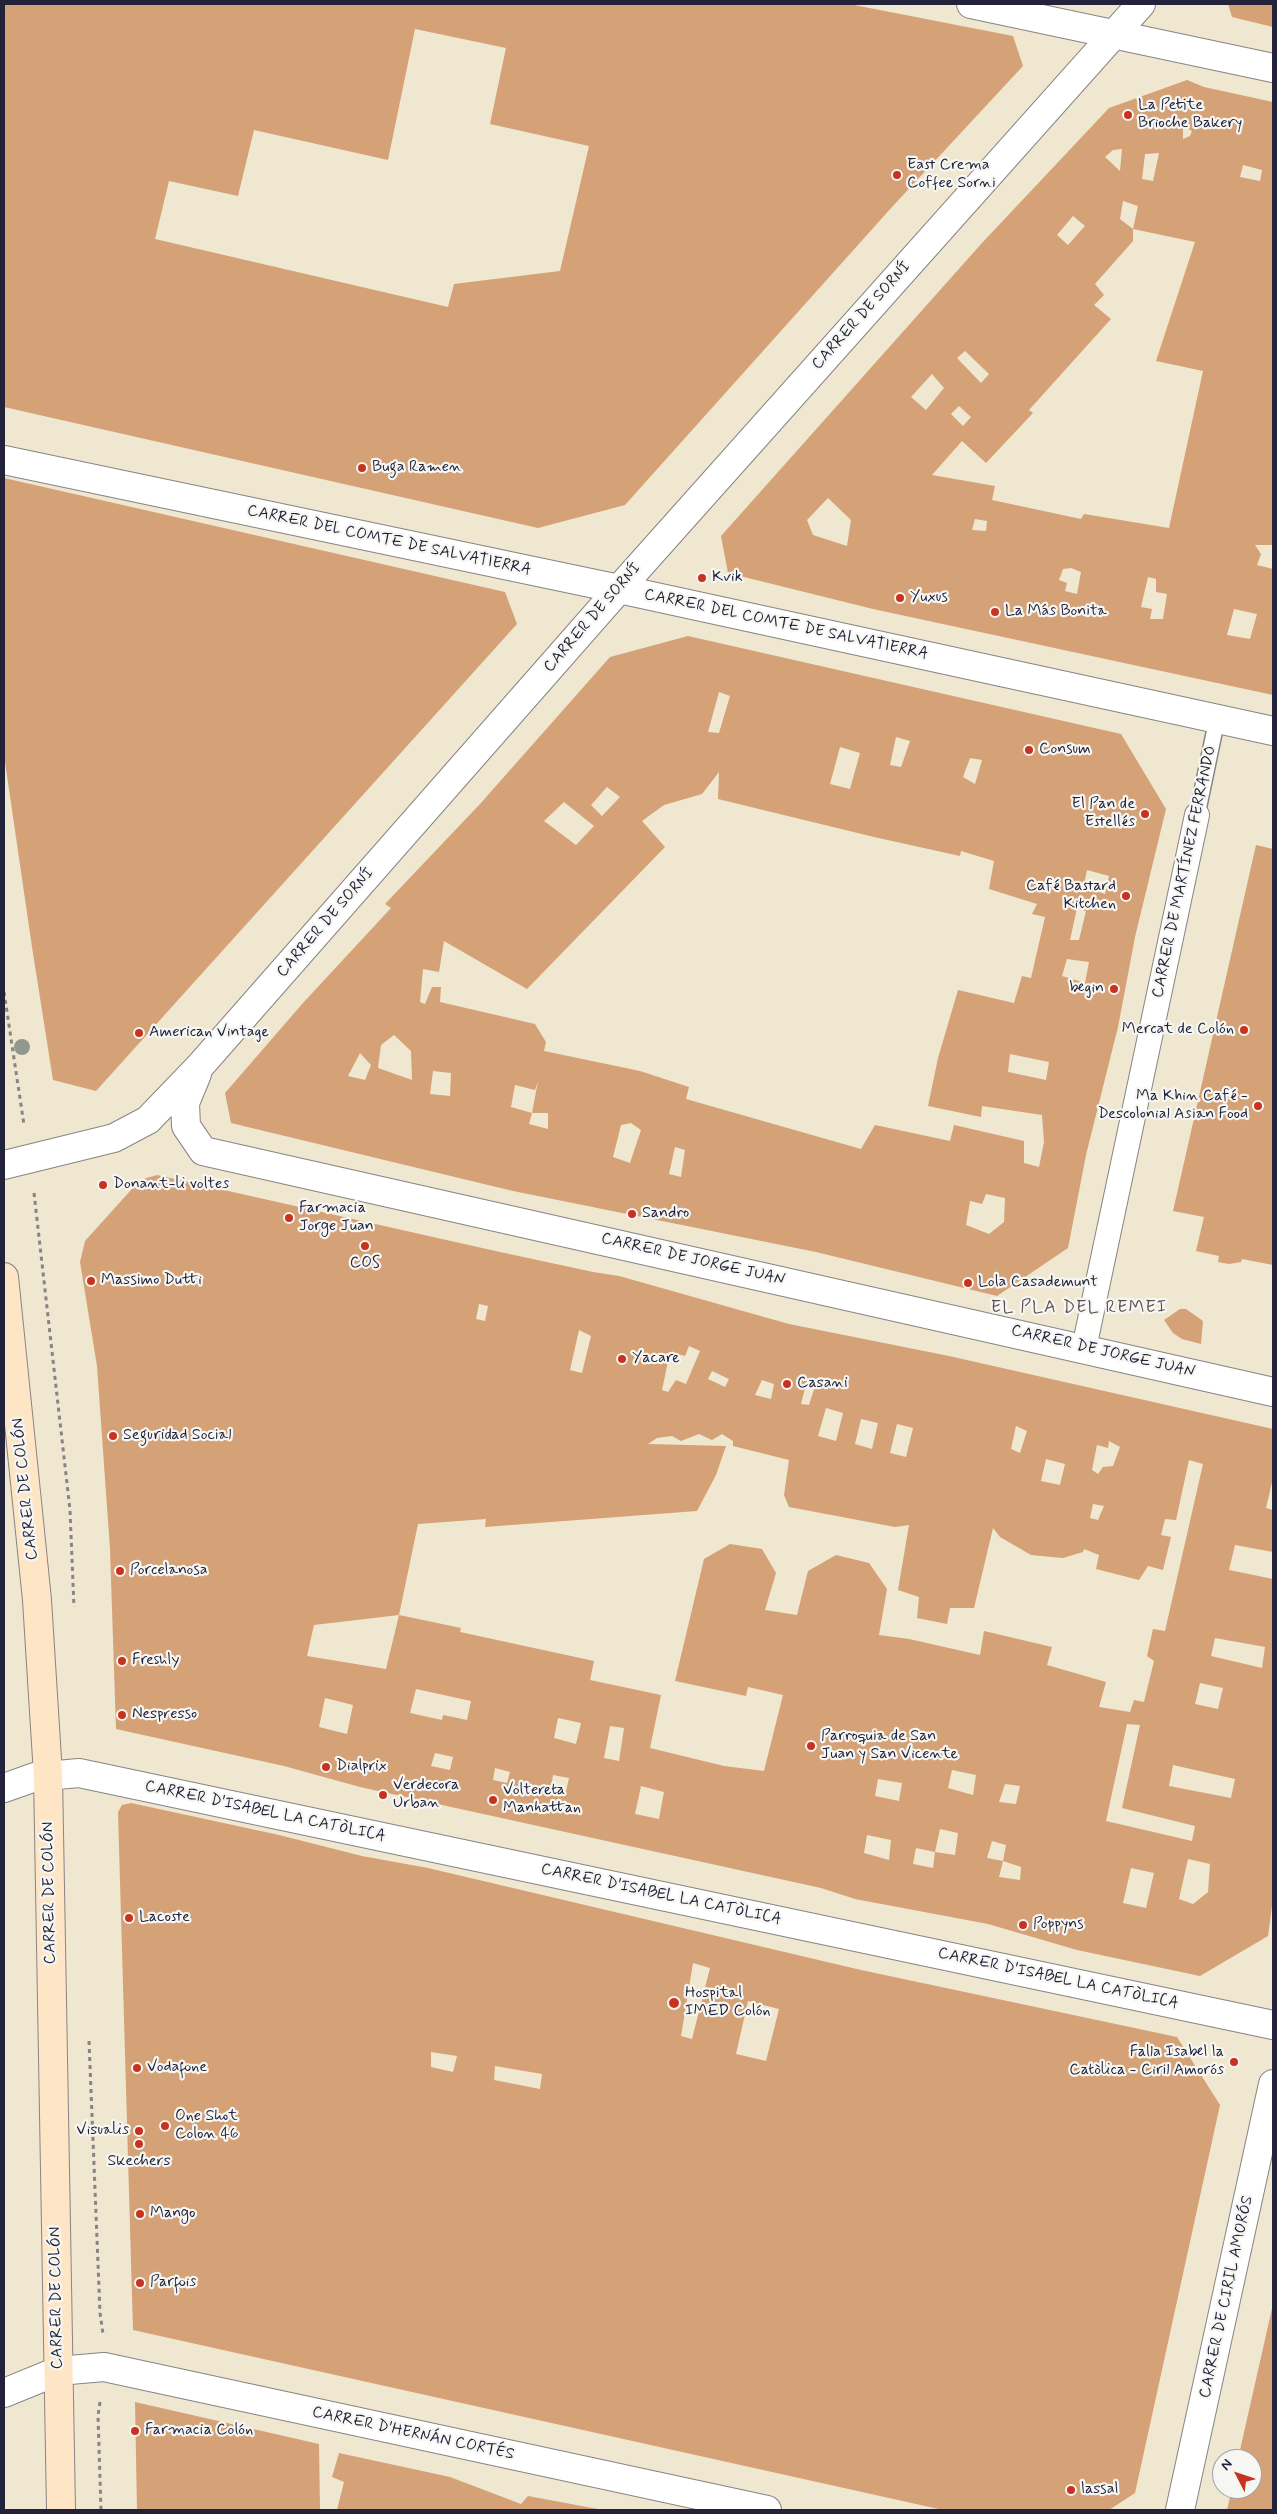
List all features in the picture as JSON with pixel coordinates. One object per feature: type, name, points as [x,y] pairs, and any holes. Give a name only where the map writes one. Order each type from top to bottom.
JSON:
[{"type":"main road","name":"CARRER DE COLÓN","points":[[4,1277],[37,1600],[48,1775],[62,2510]]},
{"type":"street","points":[[971,4],[1273,68]]},
{"type":"street","name":"CARRER DE SORNÍ","points":[[4,1165],[114,1138],[148,1120],[200,1066],[619,589],[1141,4]]},
{"type":"street","name":"CARRER DEL COMTE DE SALVATIERRA","points":[[4,460],[619,589],[1273,731]]},
{"type":"street","name":"CARRER DE MARTÍNEZ FERRANDO","points":[[1084,1348],[1197,815]]},
{"type":"street","name":"CARRER DE JORGE JUAN","points":[[200,1066],[185,1103],[186,1126],[203,1151],[1273,1392]]},
{"type":"street","name":"CARRER D'ISABEL LA CATÒLICA","points":[[4,1788],[35,1777],[80,1773],[1273,2025]]},
{"type":"street","name":"CARRER DE CIRIL AMORÓS","points":[[1180,2510],[1273,2084]]},
{"type":"street","name":"CARRER D'HERNÁN CORTÉS","points":[[4,2393],[58,2371],[104,2366],[767,2510]]},
{"type":"lane","name":"CARRER DE MARTÍNEZ FERRANDO","points":[[1197,815],[1217,719]]},
{"type":"building","points":[[4,4],[849,4],[1013,36],[1023,66],[892,207],[625,505],[538,528],[4,407]],"holes":[[[415,29],[506,48],[490,124],[589,146],[560,271],[454,284],[448,307],[155,239],[169,181],[238,196],[254,130],[388,160]]]},
{"type":"building","points":[[1228,4],[1273,4],[1273,27],[1232,17]]},
{"type":"building","points":[[1187,80],[1204,87],[1273,102],[1273,545],[1255,545],[1261,554],[1257,565],[1273,569],[1273,695],[873,609],[728,573],[721,536],[982,243],[1109,108]],"holes":[[[1183,126],[1192,131],[1190,136],[1183,139]],[[1122,149],[1120,171],[1105,157],[1113,150]],[[1159,153],[1153,181],[1142,179],[1145,154]],[[1243,165],[1262,170],[1260,181],[1240,177]],[[1123,201],[1138,206],[1133,229],[1120,219]],[[1073,216],[1085,226],[1068,245],[1057,235]],[[1133,229],[1195,242],[1156,361],[1203,371],[1169,528],[1084,514],[1081,519],[992,500],[995,486],[932,475],[962,441],[986,463],[1033,413],[1029,410],[1111,319],[1094,305],[1104,295],[1095,284],[1133,241]],[[965,351],[989,374],[981,383],[957,358]],[[932,374],[944,388],[926,410],[911,397]],[[959,406],[971,417],[963,426],[951,414]],[[828,498],[851,520],[847,546],[813,535],[807,520]],[[975,519],[987,521],[986,531],[972,530]],[[1071,568],[1081,572],[1077,594],[1065,591],[1067,583],[1059,580],[1063,569]],[[1148,577],[1156,579],[1156,592],[1167,594],[1163,619],[1150,619],[1152,609],[1141,607]],[[1234,609],[1257,614],[1250,639],[1227,635]]]},
{"type":"building","points":[[4,478],[505,592],[517,624],[96,1091],[53,1080],[32,947],[4,755]]},
{"type":"building","points":[[688,636],[1121,734],[1166,809],[1135,937],[1118,1027],[1086,1155],[1068,1248],[997,1296],[816,1252],[513,1191],[231,1123],[225,1093],[303,1003],[391,908],[385,904],[480,804],[610,657]],"holes":[[[719,692],[730,696],[719,733],[708,732]],[[896,737],[910,741],[901,767],[890,765]],[[840,747],[860,753],[850,789],[830,784]],[[970,758],[982,760],[975,784],[963,777]],[[719,772],[718,799],[874,837],[960,856],[961,851],[994,861],[989,889],[1037,904],[1032,914],[1045,917],[1031,978],[1022,976],[1014,1003],[958,990],[938,1058],[928,1106],[981,1117],[982,1106],[1042,1115],[1044,1142],[1039,1167],[1024,1163],[1024,1141],[954,1125],[950,1141],[875,1125],[861,1149],[686,1099],[689,1087],[640,1071],[544,1051],[546,1042],[535,1024],[440,1002],[441,987],[432,987],[425,1004],[420,1002],[423,969],[439,972],[444,941],[527,989],[665,847],[642,821],[664,805],[702,794]],[[607,787],[620,797],[602,816],[591,805]],[[564,802],[594,826],[576,845],[544,821]],[[1087,870],[1109,876],[1105,894],[1084,885]],[[1077,908],[1086,911],[1079,940],[1070,940]],[[1067,959],[1089,962],[1085,983],[1062,976]],[[394,1035],[411,1051],[412,1080],[378,1068],[381,1045]],[[360,1053],[371,1065],[365,1080],[348,1076]],[[1010,1054],[1049,1062],[1046,1080],[1008,1072]],[[433,1071],[451,1073],[450,1096],[430,1094]],[[538,1081],[532,1113],[511,1107],[515,1085],[535,1090]],[[532,1113],[548,1113],[548,1129],[529,1124]],[[631,1123],[641,1130],[630,1163],[613,1157],[621,1125]],[[675,1147],[685,1150],[681,1177],[669,1174]],[[986,1194],[1005,1198],[1004,1222],[989,1234],[966,1225],[970,1201],[982,1204]]]},
{"type":"building","name":"Mercat de Colón","points":[[1256,845],[1273,849],[1273,1265],[1242,1259],[1241,1262],[1229,1264],[1218,1262],[1219,1256],[1196,1251],[1204,1217],[1173,1211]]},
{"type":"building","points":[[157,1175],[491,1250],[619,1276],[789,1324],[949,1356],[1273,1429],[1273,1478],[1266,1508],[1273,1510],[1273,1552],[1235,1545],[1229,1570],[1273,1579],[1273,1898],[1268,1936],[1200,1976],[1077,1950],[988,1924],[855,1899],[821,1888],[360,1787],[284,1766],[116,1729],[110,1549],[97,1366],[80,1262],[85,1241],[140,1180]],"holes":[[[479,1304],[488,1306],[485,1321],[476,1319]],[[579,1330],[591,1336],[582,1373],[570,1370]],[[689,1346],[700,1351],[686,1384],[676,1380],[668,1392],[662,1390],[670,1352],[685,1356]],[[712,1371],[729,1379],[725,1387],[708,1379]],[[762,1380],[774,1384],[771,1399],[755,1395]],[[807,1381],[816,1383],[809,1405],[801,1404]],[[826,1408],[843,1413],[836,1441],[818,1436]],[[861,1419],[878,1423],[872,1449],[855,1444]],[[897,1424],[913,1428],[906,1457],[890,1453]],[[1016,1426],[1027,1431],[1020,1453],[1011,1449]],[[699,1434],[712,1440],[722,1434],[733,1441],[733,1446],[789,1460],[784,1495],[789,1507],[895,1527],[909,1525],[898,1590],[919,1597],[917,1618],[947,1624],[950,1608],[974,1608],[993,1528],[1000,1537],[1031,1555],[1063,1558],[1083,1552],[1084,1549],[1099,1555],[1096,1569],[1139,1580],[1148,1566],[1163,1570],[1171,1537],[1161,1535],[1165,1519],[1176,1520],[1189,1460],[1203,1464],[1165,1631],[1153,1629],[1147,1656],[1154,1661],[1144,1702],[1134,1700],[1130,1712],[1099,1707],[1106,1682],[1047,1665],[1052,1647],[984,1631],[980,1655],[909,1639],[879,1635],[887,1589],[869,1563],[836,1555],[808,1571],[797,1615],[765,1610],[776,1573],[762,1549],[730,1544],[704,1559],[675,1681],[746,1696],[748,1687],[783,1695],[764,1771],[724,1766],[650,1748],[661,1695],[590,1680],[594,1661],[460,1632],[461,1628],[399,1615],[418,1524],[486,1519],[485,1527],[697,1511],[716,1475],[726,1446],[648,1444],[657,1438],[672,1436],[681,1441]],[[1109,1441],[1120,1447],[1113,1466],[1103,1467],[1098,1474],[1092,1470],[1097,1445],[1108,1448]],[[1046,1459],[1065,1464],[1060,1485],[1041,1481]],[[1093,1504],[1104,1506],[1098,1520],[1090,1518]],[[399,1615],[386,1669],[307,1656],[314,1625]],[[1215,1638],[1265,1647],[1262,1668],[1211,1656]],[[1200,1683],[1223,1688],[1218,1709],[1195,1704]],[[416,1689],[471,1701],[467,1720],[443,1715],[442,1720],[410,1713]],[[325,1698],[353,1705],[347,1734],[319,1727]],[[558,1718],[581,1723],[576,1744],[554,1738]],[[1127,1724],[1140,1725],[1122,1808],[1195,1826],[1192,1841],[1106,1821]],[[610,1726],[624,1728],[619,1761],[604,1758]],[[435,1753],[453,1757],[450,1770],[431,1766]],[[1173,1765],[1235,1779],[1231,1798],[1169,1786]],[[495,1768],[510,1772],[507,1783],[493,1780]],[[952,1770],[976,1775],[973,1795],[948,1788]],[[553,1775],[569,1778],[565,1796],[550,1793]],[[878,1779],[902,1783],[899,1801],[875,1796]],[[1005,1784],[1020,1786],[1016,1804],[999,1802]],[[641,1786],[664,1792],[659,1819],[635,1814]],[[940,1829],[958,1833],[955,1855],[935,1852]],[[867,1835],[891,1840],[889,1860],[864,1853]],[[992,1841],[1006,1845],[1003,1861],[987,1858]],[[916,1848],[935,1852],[933,1868],[913,1864]],[[1188,1859],[1210,1864],[1208,1892],[1193,1904],[1179,1899]],[[1003,1861],[1021,1867],[1020,1880],[999,1877]],[[1131,1868],[1154,1873],[1146,1908],[1123,1903]]]},
{"type":"building","points":[[1180,1309],[1186,1309],[1203,1321],[1201,1344],[1182,1339],[1173,1333],[1164,1320]]},
{"type":"building","points":[[131,1803],[279,1835],[362,1856],[428,1868],[861,1970],[1177,2037],[1220,2105],[1135,2493],[1109,2510],[943,2510],[133,2330],[118,1812],[122,1805]],"holes":[[[693,1963],[710,1968],[692,2039],[681,2036]],[[748,2001],[779,2009],[766,2061],[736,2054]],[[431,2052],[457,2056],[453,2072],[431,2067]],[[495,2066],[542,2074],[540,2089],[494,2080]]]},
{"type":"building","points":[[1273,2304],[1273,2510],[1227,2510],[1230,2499],[1262,2499],[1262,2449],[1240,2449]]},
{"type":"building","points":[[135,2402],[319,2444],[320,2510],[137,2510]]},
{"type":"building","points":[[339,2453],[450,2477],[521,2504],[528,2496],[603,2510],[337,2510],[344,2482],[332,2477]]},
{"type":"place","name":"La Petite Brioche Bakery","points":[[1128,115]]},
{"type":"place","name":"East Crema Coffee Sorni","points":[[897,175]]},
{"type":"place","name":"Buga Ramen","points":[[362,468]]},
{"type":"place","name":"Kvik","points":[[702,578]]},
{"type":"place","name":"Yuxus","points":[[900,598]]},
{"type":"place","name":"La Más Bonita","points":[[995,612]]},
{"type":"place","name":"Consum","points":[[1029,750]]},
{"type":"place","name":"El Pan de Estellés","points":[[1145,814]]},
{"type":"place","name":"Café Bastard Kitchen","points":[[1126,896]]},
{"type":"place","name":"begin","points":[[1114,989]]},
{"type":"place","name":"Mercat de Colón","points":[[1244,1030]]},
{"type":"place","name":"American Vintage","points":[[139,1033]]},
{"type":"place","name":"Ma Khin Café - Descolonial Asian Food","points":[[1258,1106]]},
{"type":"place","name":"Donant-li voltes","points":[[103,1185]]},
{"type":"place","name":"Sandro","points":[[632,1214]]},
{"type":"place","name":"Farmacia Jorge Juan","points":[[289,1218]]},
{"type":"place","name":"COS","points":[[365,1246]]},
{"type":"place","name":"Massimo Dutti","points":[[91,1281]]},
{"type":"place","name":"Lola Casademunt","points":[[968,1283]]},
{"type":"place","name":"Yacare","points":[[622,1359]]},
{"type":"place","name":"Casani","points":[[787,1384]]},
{"type":"place","name":"Seguridad Social","points":[[113,1436]]},
{"type":"place","name":"Porcelanosa","points":[[120,1571]]},
{"type":"place","name":"Freshly","points":[[122,1661]]},
{"type":"place","name":"Nespresso","points":[[122,1715]]},
{"type":"place","name":"Parroquia de San Juan y San Vicente","points":[[811,1746]]},
{"type":"place","name":"Dialprix","points":[[326,1767]]},
{"type":"place","name":"Verdecora Urban","points":[[383,1795]]},
{"type":"place","name":"Voltereta Manhattan","points":[[493,1800]]},
{"type":"place","name":"Lacoste","points":[[129,1918]]},
{"type":"place","name":"Poppyns","points":[[1023,1925]]},
{"type":"place","name":"Hospital IMED Colón","points":[[674,2003]]},
{"type":"place","name":"Falla Isabel la Catòlica - Ciril Amorós","points":[[1234,2062]]},
{"type":"place","name":"Vodafone","points":[[137,2068]]},
{"type":"place","name":"One Shot Colon 46","points":[[165,2126]]},
{"type":"place","name":"Visualis","points":[[139,2131]]},
{"type":"place","name":"Skechers","points":[[139,2144]]},
{"type":"place","name":"Mango","points":[[140,2214]]},
{"type":"place","name":"Parfois","points":[[140,2283]]},
{"type":"place","name":"Farmacia Colón","points":[[135,2431]]},
{"type":"place","name":"lassal","points":[[1071,2490]]},
{"type":"district","name":"EL PLA DEL REMEI","points":[[1079,1308]]}]
